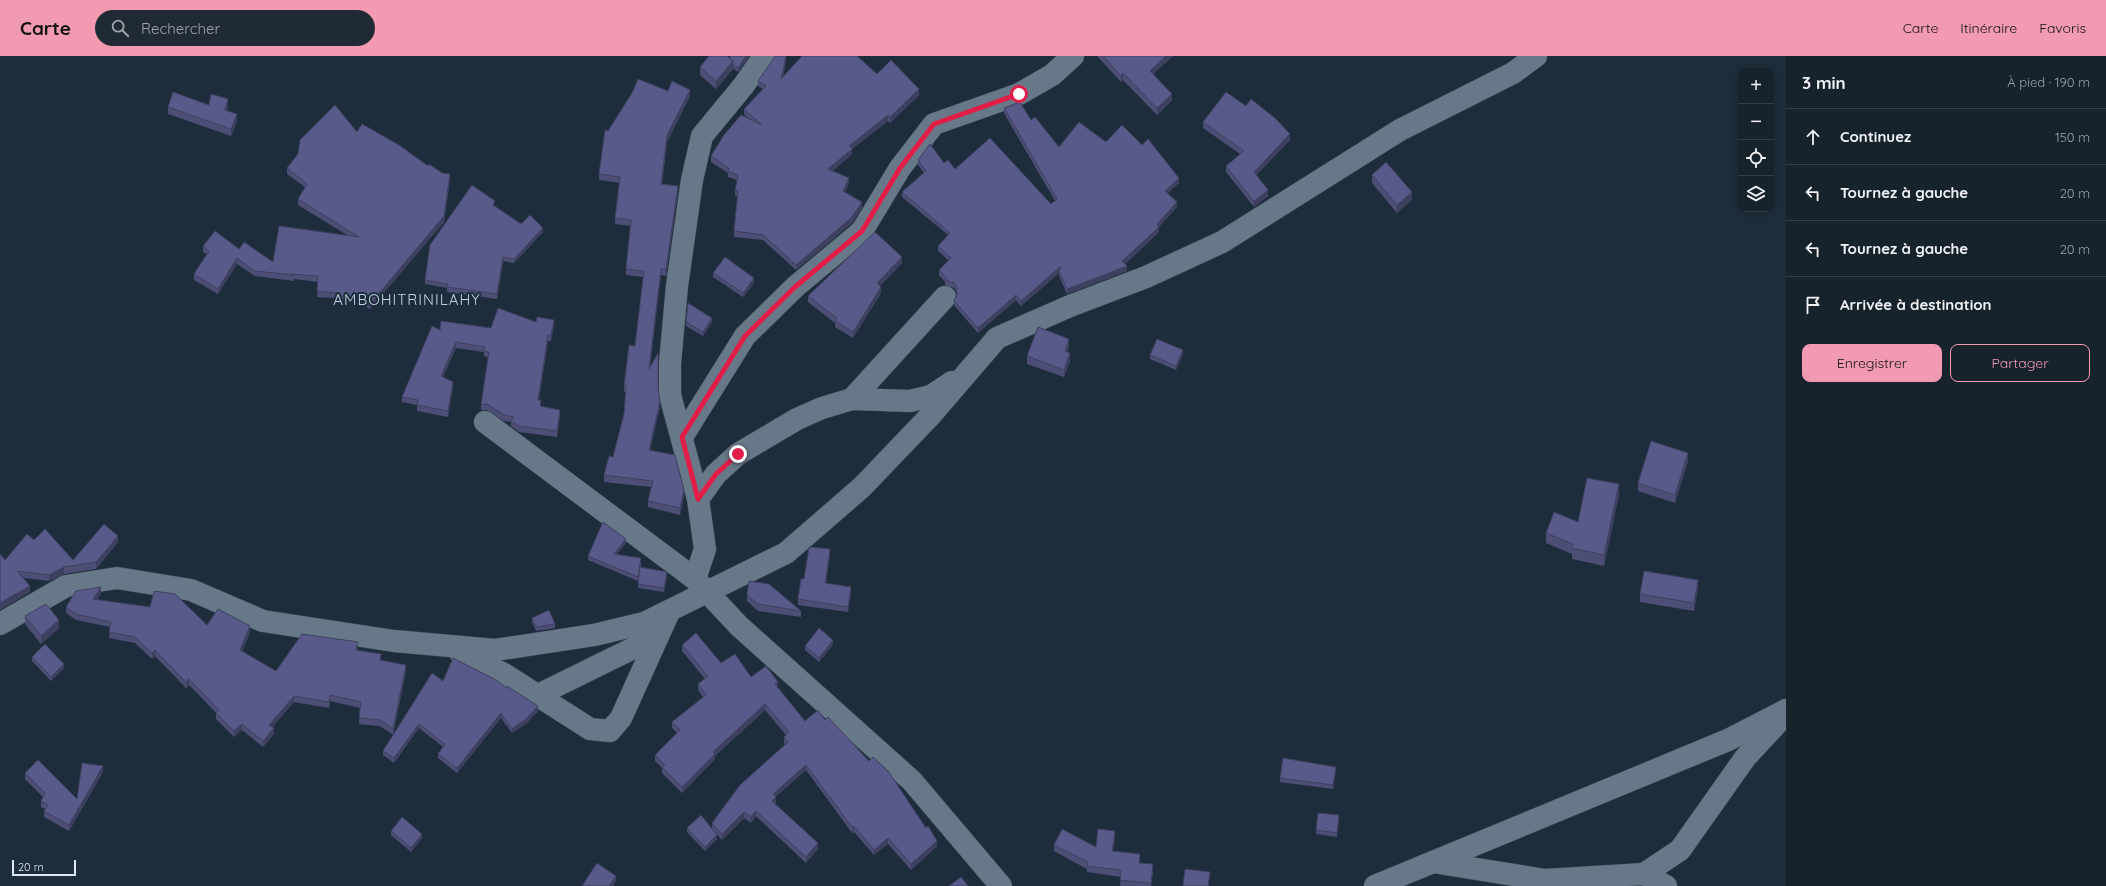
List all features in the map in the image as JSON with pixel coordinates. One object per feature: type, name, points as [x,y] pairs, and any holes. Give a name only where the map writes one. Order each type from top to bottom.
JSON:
[{"type":"street","points":[[701,585],[705,549],[698,499],[670,395],[670,364],[678,286],[692,180],[702,136],[744,85],[764,56]]},
{"type":"street","points":[[682,437],[745,336],[795,287],[862,231],[900,168],[934,124],[1019,94],[1052,75],[1073,56]]},
{"type":"street","points":[[0,624],[66,586],[117,578],[191,590],[263,621],[394,641],[448,646],[495,650],[594,635],[644,623],[669,612],[701,585],[786,553],[862,487],[930,416],[997,338],[1070,306],[1146,277],[1222,242],[1400,130],[1513,73],[1536,56]]},
{"type":"street","points":[[852,399],[945,297]]},
{"type":"street","points":[[698,499],[716,474],[738,454],[797,419],[822,408],[852,399],[910,401],[931,396],[966,374]]},
{"type":"street","points":[[485,422],[701,585],[739,626],[912,781],[1001,886]]},
{"type":"street","points":[[448,646],[504,674],[590,729],[610,731],[620,718],[669,612]]},
{"type":"street","points":[[538,695],[658,636]]},
{"type":"street","points":[[1375,886],[1728,740],[1786,710]]},
{"type":"street","points":[[1433,862],[1545,880],[1644,874],[1680,850],[1745,758],[1778,722],[1786,716]]},
{"type":"street","points":[[1644,874],[1666,886]]},
{"type":"building","points":[[709,56],[727,56],[733,61],[716,81],[700,67]]},
{"type":"building","points":[[731,56],[746,56],[738,68],[729,58]]},
{"type":"building","points":[[775,56],[786,56],[781,79],[802,56],[857,56],[877,74],[891,60],[919,89],[890,117],[888,115],[849,146],[852,149],[828,169],[849,178],[843,191],[862,202],[852,217],[796,265],[763,235],[734,231],[738,191],[735,191],[738,175],[728,171],[729,168],[711,156],[724,135],[741,115],[762,125],[744,109],[766,86],[758,81]]},
{"type":"building","points":[[1103,56],[1166,56],[1150,71],[1172,94],[1157,108],[1123,73],[1121,76]]},
{"type":"building","points":[[638,79],[668,91],[672,81],[690,90],[667,135],[661,184],[678,186],[666,269],[661,269],[649,369],[658,353],[658,389],[660,401],[649,450],[675,455],[684,490],[680,508],[648,501],[653,481],[604,475],[609,456],[613,457],[624,414],[626,386],[624,386],[629,345],[635,346],[644,271],[626,269],[631,220],[615,218],[620,177],[599,174],[605,130],[608,131],[632,93]]},
{"type":"building","points":[[173,92],[209,105],[211,94],[228,99],[225,110],[237,114],[231,129],[168,107]]},
{"type":"building","points":[[1226,92],[1246,106],[1251,99],[1276,119],[1290,134],[1254,172],[1268,190],[1254,201],[1226,166],[1244,151],[1203,122]]},
{"type":"building","points":[[1020,102],[1031,120],[1035,117],[1059,147],[1079,122],[1106,142],[1122,125],[1142,145],[1148,139],[1179,178],[1165,191],[1177,202],[1157,224],[1159,227],[1122,261],[1127,266],[1067,289],[1059,271],[1061,266],[1021,301],[1016,295],[978,328],[954,301],[957,294],[957,288],[954,283],[945,280],[947,279],[939,270],[951,258],[938,246],[950,233],[902,192],[926,171],[918,160],[930,144],[944,163],[948,160],[955,169],[990,138],[1051,204],[1057,199],[1004,108]]},
{"type":"building","points":[[335,105],[357,132],[362,124],[399,145],[428,166],[429,164],[442,173],[450,174],[444,216],[370,304],[361,299],[335,295],[336,293],[317,291],[318,276],[255,271],[237,258],[218,289],[194,274],[209,251],[203,246],[215,231],[239,249],[244,242],[273,262],[279,226],[359,237],[298,199],[307,184],[287,168],[298,154],[300,140]]},
{"type":"building","points":[[1386,162],[1412,192],[1397,205],[1372,175]]},
{"type":"building","points":[[472,185],[495,201],[493,205],[521,224],[530,215],[543,228],[514,259],[503,257],[497,294],[447,287],[448,284],[425,280],[430,245]]},
{"type":"building","points":[[875,232],[902,257],[877,283],[881,287],[853,332],[835,321],[837,318],[808,296]]},
{"type":"building","points":[[725,257],[754,278],[743,293],[713,273]]},
{"type":"building","points":[[688,303],[712,318],[703,332],[686,322]]},
{"type":"building","points":[[498,308],[536,322],[537,317],[554,320],[551,336],[548,335],[538,400],[541,400],[540,406],[560,410],[557,431],[519,426],[511,421],[514,417],[504,415],[487,404],[481,405],[489,352],[484,351],[485,347],[456,342],[441,376],[453,382],[448,411],[417,405],[418,400],[402,397],[432,326],[440,330],[441,321],[491,328]]},
{"type":"building","points":[[1038,327],[1069,339],[1065,351],[1070,353],[1064,370],[1027,356]]},
{"type":"building","points":[[1157,339],[1183,350],[1176,366],[1150,355]]},
{"type":"building","points":[[1651,441],[1688,453],[1675,495],[1638,483]]},
{"type":"building","points":[[1587,478],[1619,484],[1604,555],[1572,548],[1573,544],[1546,533],[1554,512],[1578,522]]},
{"type":"building","points":[[603,522],[626,539],[614,554],[641,558],[638,577],[588,556]]},
{"type":"building","points":[[104,524],[118,536],[96,562],[64,567],[49,575],[17,571],[30,586],[0,603],[0,554],[5,560],[27,534],[34,540],[45,529],[73,560]]},
{"type":"building","points":[[809,547],[830,549],[825,583],[851,587],[848,607],[798,599],[801,579],[804,579]]},
{"type":"building","points":[[640,567],[667,572],[664,588],[638,584]]},
{"type":"building","points":[[1644,571],[1698,580],[1694,603],[1640,594]]},
{"type":"building","points":[[749,581],[769,584],[801,611],[758,604],[747,595]]},
{"type":"building","points":[[101,587],[93,599],[150,607],[154,591],[175,594],[207,625],[218,609],[250,626],[240,650],[276,671],[302,634],[358,642],[356,650],[381,654],[380,660],[406,665],[393,729],[380,720],[359,718],[361,702],[330,695],[329,702],[294,696],[269,725],[274,728],[263,741],[242,724],[234,731],[216,713],[219,710],[197,687],[189,679],[186,682],[155,650],[152,653],[135,637],[109,632],[111,622],[76,614],[66,607],[76,591]]},
{"type":"building","points":[[46,604],[59,620],[41,636],[25,616]]},
{"type":"building","points":[[549,610],[555,624],[536,627],[532,618]]},
{"type":"building","points":[[819,628],[833,640],[819,658],[805,646]]},
{"type":"building","points":[[696,633],[721,663],[735,654],[751,677],[766,666],[778,682],[775,684],[805,721],[818,710],[825,720],[828,717],[869,761],[873,757],[888,771],[926,828],[928,826],[937,841],[911,864],[888,838],[874,850],[854,826],[852,827],[806,765],[773,794],[776,797],[772,801],[818,843],[806,857],[756,811],[751,817],[744,812],[722,834],[712,823],[740,785],[788,742],[784,737],[789,732],[765,704],[713,752],[715,754],[682,787],[662,767],[665,765],[655,755],[680,730],[672,722],[706,695],[698,684],[708,676],[682,645]]},
{"type":"building","points":[[45,644],[64,664],[51,677],[32,657]]},
{"type":"building","points":[[453,658],[498,681],[506,688],[507,686],[538,706],[527,718],[512,729],[501,713],[457,768],[438,754],[445,744],[419,724],[394,758],[383,751],[432,673],[443,681]]},
{"type":"building","points":[[1283,758],[1336,767],[1333,785],[1280,778]]},
{"type":"building","points":[[38,760],[77,799],[82,763],[103,766],[69,825],[44,811],[48,805],[41,801],[45,793],[25,773]]},
{"type":"building","points":[[1318,813],[1339,815],[1337,833],[1316,830]]},
{"type":"building","points":[[701,815],[717,835],[705,847],[687,828]]},
{"type":"building","points":[[402,817],[422,834],[411,848],[391,831]]},
{"type":"building","points":[[1062,829],[1096,847],[1098,829],[1115,831],[1112,851],[1140,854],[1139,863],[1153,864],[1151,883],[1120,880],[1121,870],[1087,866],[1088,862],[1054,845]]},
{"type":"building","points":[[597,863],[616,876],[609,886],[582,886]]},
{"type":"building","points":[[1185,869],[1210,872],[1208,886],[1183,886]]},
{"type":"building","points":[[961,877],[968,886],[949,886]]},
{"type":"district","name":"AMBOHITRINILAHY","points":[[407,299]]},
{"type":"route","points":[[738,454],[716,474],[698,499],[682,437],[745,336],[795,287],[862,231],[900,168],[934,124],[1019,94]]}]
